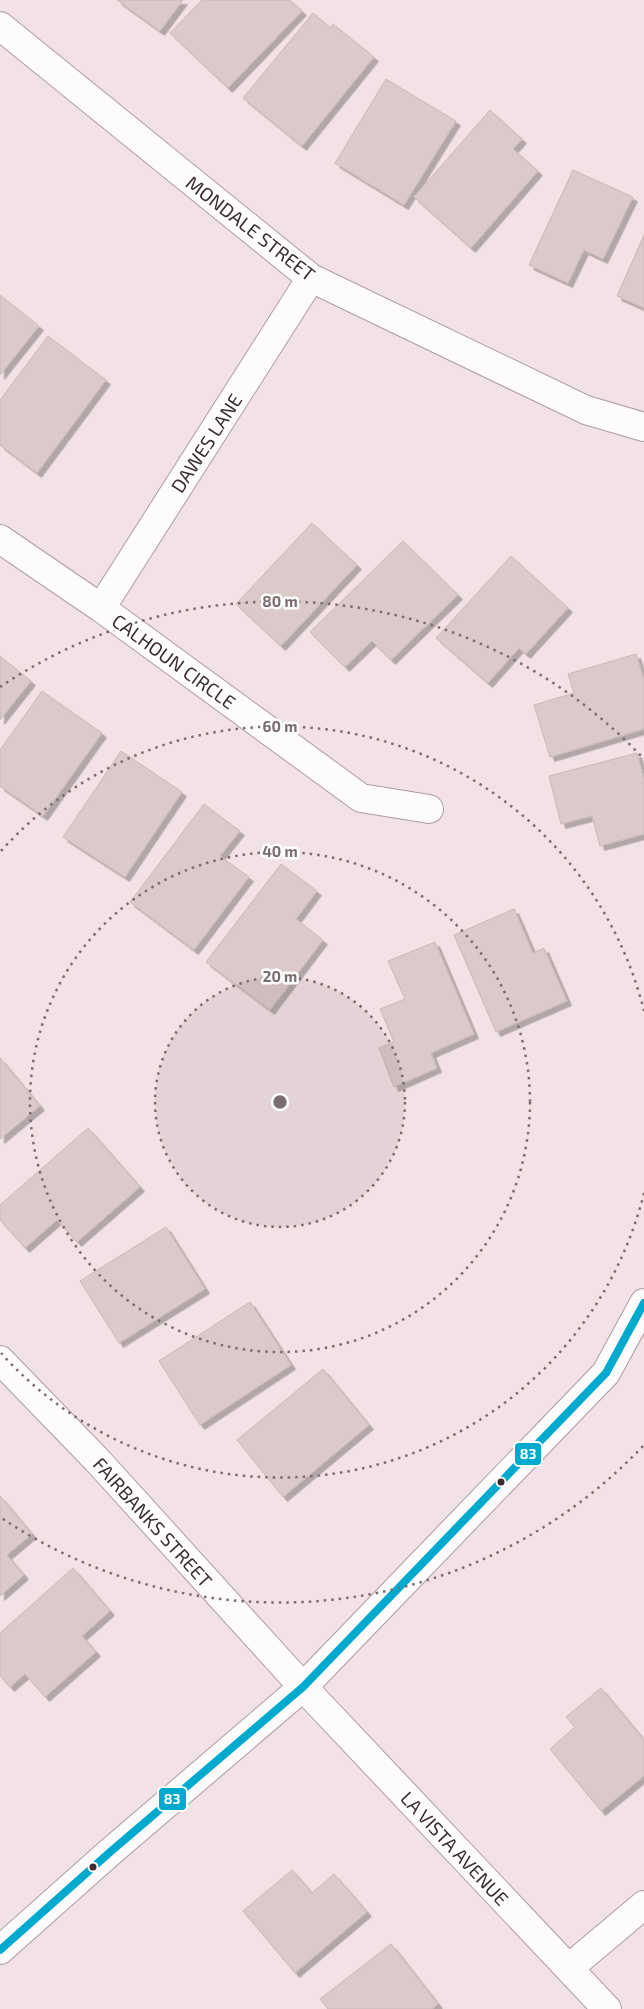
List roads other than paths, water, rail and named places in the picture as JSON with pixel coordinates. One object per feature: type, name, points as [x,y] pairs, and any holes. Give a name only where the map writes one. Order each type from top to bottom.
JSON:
[{"type":"street","name":"MONDALE STREET","points":[[0,26],[312,278],[586,410],[644,427]]},
{"type":"street","name":"DAWES LANE","points":[[101,608],[312,278]]},
{"type":"street","name":"CALHOUN CIRCLE","points":[[0,539],[101,608],[361,798],[429,809]]},
{"type":"street","points":[[0,1950],[109,1853],[303,1687],[606,1373],[644,1303]]},
{"type":"street","name":"FAIRBANKS STREET","points":[[0,1360],[97,1460],[303,1687]]},
{"type":"street","name":"LA VISTA AVENUE","points":[[303,1687],[606,2009]]},
{"type":"street","points":[[569,1968],[644,1905]]}]
